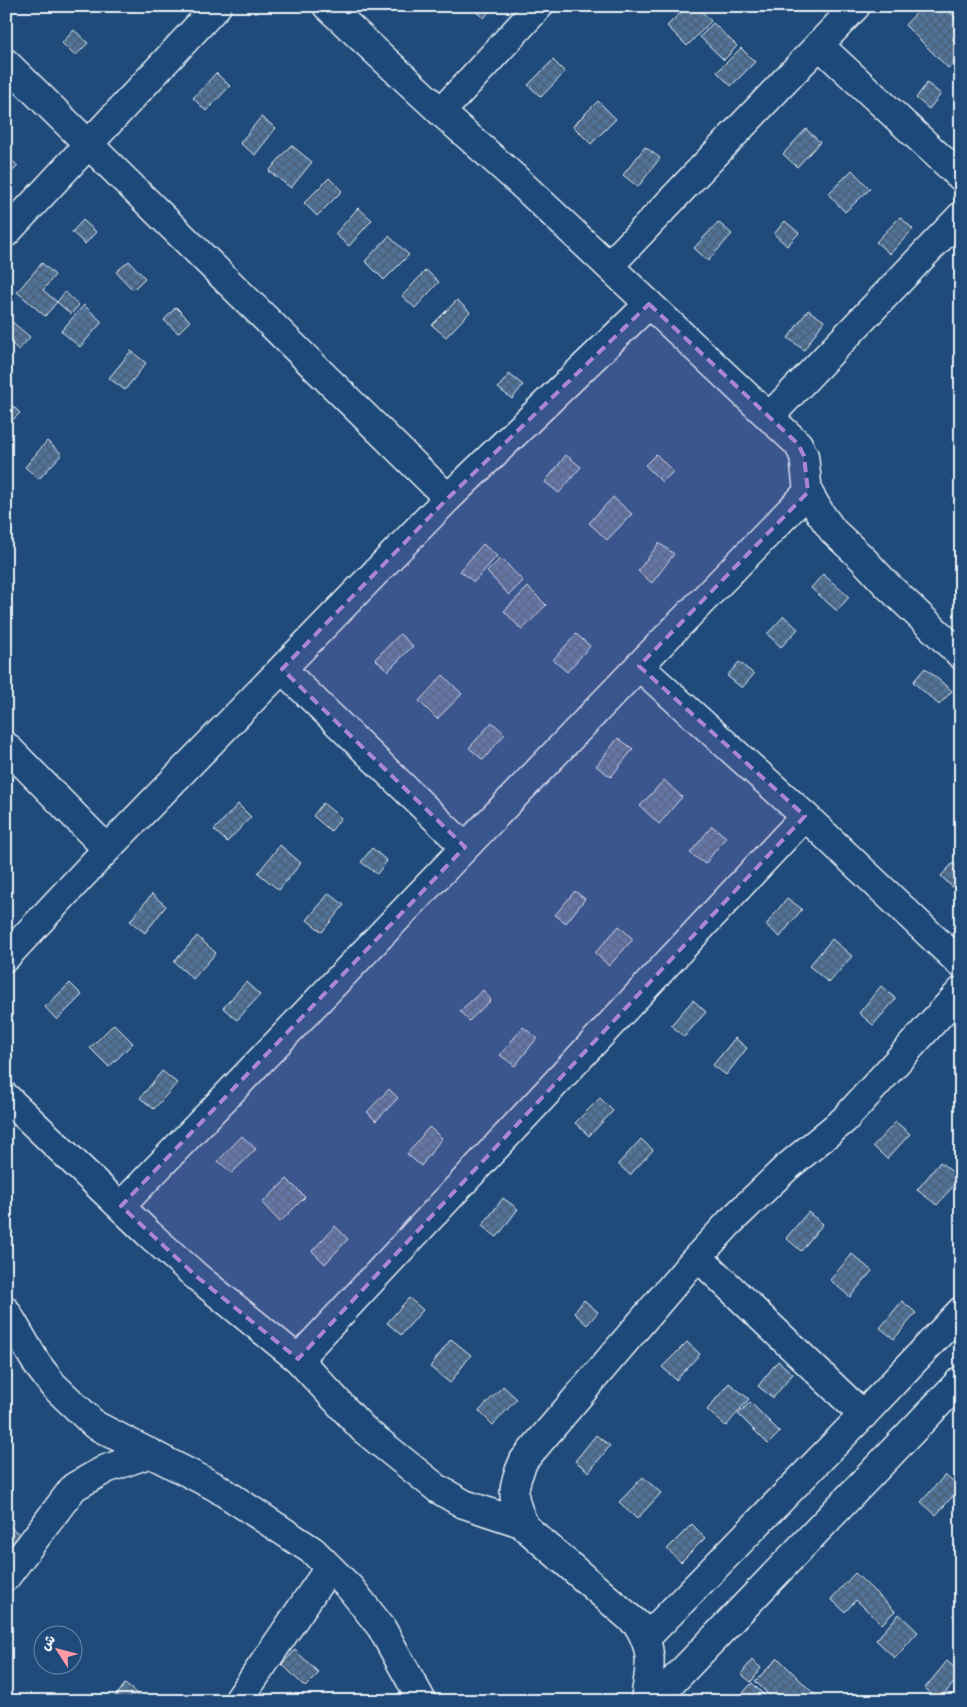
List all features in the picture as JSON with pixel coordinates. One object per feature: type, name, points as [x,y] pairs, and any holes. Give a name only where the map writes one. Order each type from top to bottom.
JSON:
[{"type":"street","points":[[6,233],[217,6]]},
{"type":"street","points":[[327,6],[514,177],[798,444],[804,456],[808,492],[833,531],[961,655]]},
{"type":"street","points":[[441,112],[540,6]]},
{"type":"street","points":[[609,266],[856,6]]},
{"type":"street","points":[[818,44],[961,177]]},
{"type":"street","points":[[6,63],[448,498]]},
{"type":"street","points":[[770,416],[961,216]]},
{"type":"street","points":[[6,957],[107,849],[448,498],[649,304]]},
{"type":"street","points":[[121,1206],[808,492]]},
{"type":"street","points":[[639,666],[805,816],[961,964]]},
{"type":"street","points":[[282,669],[465,847]]},
{"type":"street","points":[[6,746],[107,849]]},
{"type":"street","points":[[298,1359],[805,816]]},
{"type":"street","points":[[645,1701],[650,1659],[646,1638],[638,1625],[524,1524],[517,1511],[514,1496],[515,1480],[524,1460],[698,1257],[730,1222],[786,1168],[844,1120],[961,991]]},
{"type":"street","points":[[6,1097],[196,1276],[298,1359],[363,1429],[438,1489],[464,1504],[524,1524]]},
{"type":"street","points":[[698,1257],[863,1415]]},
{"type":"street","points":[[6,1311],[17,1346],[37,1364],[53,1385],[96,1425],[216,1487],[313,1550],[351,1589],[381,1627],[422,1701]]},
{"type":"street","points":[[646,1638],[863,1415],[961,1311]]},
{"type":"street","points":[[654,1701],[957,1390]]},
{"type":"street","points":[[6,1577],[74,1488],[106,1469],[151,1453]]},
{"type":"street","points":[[238,1701],[329,1568]]},
{"type":"highlighted area","points":[[649,304],[798,444],[804,456],[808,492],[639,666],[805,816],[298,1359],[196,1276],[121,1206],[465,847],[282,669],[448,498]]},
{"type":"building","points":[[468,6],[493,6],[484,18]]},
{"type":"building","points":[[687,6],[697,6],[711,21],[687,46],[667,26]]},
{"type":"building","points":[[923,6],[944,6],[961,23],[961,30],[952,39],[961,48],[961,56],[948,68],[905,25]]},
{"type":"building","points":[[713,23],[737,46],[724,60],[700,37]]},
{"type":"building","points":[[74,30],[88,43],[75,56],[62,43]]},
{"type":"building","points":[[741,48],[755,62],[731,86],[717,72]]},
{"type":"building","points":[[961,59],[961,71],[955,65]]},
{"type":"building","points":[[553,60],[565,72],[541,97],[528,85]]},
{"type":"building","points":[[216,73],[230,86],[206,111],[193,98]]},
{"type":"building","points":[[927,83],[941,94],[929,109],[916,98]]},
{"type":"building","points":[[598,101],[616,119],[591,144],[573,126]]},
{"type":"building","points":[[261,117],[276,128],[255,155],[240,143]]},
{"type":"building","points":[[806,129],[820,142],[797,167],[783,154]]},
{"type":"building","points":[[291,145],[312,162],[291,188],[269,171]]},
{"type":"building","points":[[645,147],[660,158],[638,187],[623,175]]},
{"type":"building","points":[[6,155],[18,166],[6,178]]},
{"type":"building","points":[[852,170],[870,189],[845,212],[828,194]]},
{"type":"building","points":[[329,178],[342,191],[317,216],[304,203]]},
{"type":"building","points":[[358,208],[372,220],[349,246],[335,234]]},
{"type":"building","points":[[900,217],[913,229],[890,254],[876,242]]},
{"type":"building","points":[[83,220],[96,232],[85,244],[72,232]]},
{"type":"building","points":[[785,221],[799,233],[787,246],[774,234]]},
{"type":"building","points":[[718,222],[732,234],[708,261],[694,248]]},
{"type":"building","points":[[389,236],[409,255],[384,280],[365,261]]},
{"type":"building","points":[[129,261],[145,278],[133,290],[116,272]]},
{"type":"building","points":[[42,263],[55,275],[43,290],[57,302],[45,316],[17,292]]},
{"type":"building","points":[[426,270],[439,282],[415,308],[402,296]]},
{"type":"building","points":[[65,292],[79,305],[71,314],[57,302]]},
{"type":"building","points":[[457,300],[470,312],[446,337],[432,325]]},
{"type":"building","points":[[84,305],[102,322],[80,347],[61,331]]},
{"type":"building","points":[[176,307],[190,321],[178,333],[164,320]]},
{"type":"building","points":[[808,310],[824,321],[804,350],[788,338]]},
{"type":"building","points":[[11,321],[30,337],[19,350],[6,339],[6,327]]},
{"type":"building","points":[[131,351],[146,363],[125,390],[109,378]]},
{"type":"building","points":[[509,374],[523,385],[512,399],[498,388]]},
{"type":"building","points":[[6,399],[20,413],[6,426]]},
{"type":"building","points":[[47,441],[62,454],[39,479],[25,467]]},
{"type":"building","points":[[656,454],[673,472],[662,482],[645,465]]},
{"type":"building","points":[[566,455],[581,467],[559,493],[545,482]]},
{"type":"building","points":[[613,497],[632,514],[607,540],[589,523]]},
{"type":"building","points":[[659,543],[674,554],[652,583],[638,571]]},
{"type":"building","points":[[483,544],[497,556],[474,582],[460,571]]},
{"type":"building","points":[[501,558],[523,581],[509,595],[487,572]]},
{"type":"building","points":[[823,574],[849,597],[837,611],[811,588]]},
{"type":"building","points":[[528,587],[546,605],[522,630],[504,611]]},
{"type":"building","points":[[784,616],[798,629],[781,647],[767,634]]},
{"type":"building","points":[[400,634],[413,646],[388,671],[375,659]]},
{"type":"building","points":[[576,634],[590,646],[567,672],[553,660]]},
{"type":"building","points":[[739,662],[754,674],[742,688],[727,676]]},
{"type":"building","points":[[925,668],[952,691],[939,705],[913,682]]},
{"type":"building","points":[[443,675],[462,694],[437,719],[419,701]]},
{"type":"building","points":[[492,722],[505,734],[483,760],[469,748]]},
{"type":"building","points":[[618,738],[633,749],[611,777],[596,766]]},
{"type":"building","points":[[664,780],[682,797],[659,824],[640,806]]},
{"type":"building","points":[[323,803],[341,818],[331,831],[313,816]]},
{"type":"building","points":[[238,804],[251,817],[227,842],[214,830]]},
{"type":"building","points":[[712,826],[726,837],[705,864],[690,853]]},
{"type":"building","points":[[280,845],[301,863],[279,890],[258,873]]},
{"type":"building","points":[[372,848],[387,861],[377,874],[361,862]]},
{"type":"building","points":[[953,863],[961,870],[961,882],[954,889],[941,876]]},
{"type":"building","points":[[575,891],[585,899],[566,923],[555,915]]},
{"type":"building","points":[[329,893],[344,905],[322,932],[307,920]]},
{"type":"building","points":[[152,894],[166,906],[145,933],[130,921]]},
{"type":"building","points":[[787,898],[802,909],[780,937],[766,925]]},
{"type":"building","points":[[619,926],[633,939],[609,966],[595,953]]},
{"type":"building","points":[[197,936],[216,953],[193,979],[174,962]]},
{"type":"building","points":[[832,939],[852,956],[829,983],[809,966]]},
{"type":"building","points":[[246,982],[260,995],[237,1020],[223,1008]]},
{"type":"building","points":[[70,983],[82,995],[57,1020],[45,1007]]},
{"type":"building","points":[[881,986],[896,999],[873,1025],[859,1013]]},
{"type":"building","points":[[483,990],[491,1000],[469,1021],[460,1011]]},
{"type":"building","points":[[693,1000],[706,1012],[684,1037],[671,1025]]},
{"type":"building","points":[[114,1024],[133,1043],[109,1067],[90,1048]]},
{"type":"building","points":[[523,1027],[537,1038],[515,1066],[500,1055]]},
{"type":"building","points":[[735,1038],[747,1048],[726,1075],[713,1065]]},
{"type":"building","points":[[162,1071],[177,1083],[154,1109],[140,1098]]},
{"type":"building","points":[[389,1089],[398,1098],[376,1121],[367,1112]]},
{"type":"building","points":[[600,1098],[613,1111],[589,1136],[575,1123]]},
{"type":"building","points":[[896,1122],[910,1134],[887,1159],[873,1146]]},
{"type":"building","points":[[429,1127],[442,1138],[421,1166],[407,1154]]},
{"type":"building","points":[[242,1136],[256,1149],[232,1173],[218,1161]]},
{"type":"building","points":[[641,1139],[653,1150],[630,1175],[618,1164]]},
{"type":"building","points":[[940,1162],[960,1178],[937,1205],[917,1190]]},
{"type":"building","points":[[287,1179],[305,1197],[280,1222],[262,1203]]},
{"type":"building","points":[[503,1198],[518,1209],[497,1237],[482,1226]]},
{"type":"building","points":[[808,1212],[823,1224],[801,1251],[786,1238]]},
{"type":"building","points":[[335,1226],[348,1239],[325,1264],[312,1251]]},
{"type":"building","points":[[852,1254],[872,1271],[850,1297],[830,1280]]},
{"type":"building","points":[[409,1298],[423,1310],[401,1335],[387,1323]]},
{"type":"building","points":[[584,1300],[598,1312],[587,1325],[574,1313]]},
{"type":"building","points":[[902,1301],[916,1313],[894,1339],[880,1328]]},
{"type":"building","points":[[451,1339],[471,1355],[450,1383],[430,1367]]},
{"type":"building","points":[[687,1342],[700,1354],[676,1380],[662,1367]]},
{"type":"building","points":[[778,1361],[793,1374],[773,1398],[758,1386]]},
{"type":"building","points":[[729,1383],[749,1399],[726,1426],[707,1410]]},
{"type":"building","points":[[503,1386],[517,1399],[493,1425],[479,1411]]},
{"type":"building","points":[[750,1402],[780,1432],[768,1444],[738,1414]]},
{"type":"building","points":[[596,1435],[610,1446],[589,1472],[575,1461]]},
{"type":"building","points":[[945,1475],[960,1488],[936,1515],[921,1502]]},
{"type":"building","points":[[643,1477],[661,1493],[637,1519],[619,1502]]},
{"type":"building","points":[[6,1523],[20,1535],[8,1548],[6,1547]]},
{"type":"building","points":[[692,1524],[705,1538],[681,1562],[667,1549]]},
{"type":"building","points":[[855,1573],[895,1611],[882,1624],[856,1600],[845,1612],[831,1599]]},
{"type":"building","points":[[899,1614],[918,1632],[895,1658],[876,1640]]},
{"type":"building","points":[[295,1650],[319,1673],[305,1687],[282,1664]]},
{"type":"building","points":[[778,1658],[821,1701],[775,1701],[755,1681]]},
{"type":"building","points":[[752,1660],[761,1668],[751,1682],[741,1674]]},
{"type":"building","points":[[947,1661],[961,1675],[939,1700],[925,1688]]},
{"type":"building","points":[[752,1683],[765,1696],[761,1701],[746,1701],[740,1696]]},
{"type":"building","points":[[125,1684],[146,1701],[112,1701]]}]
